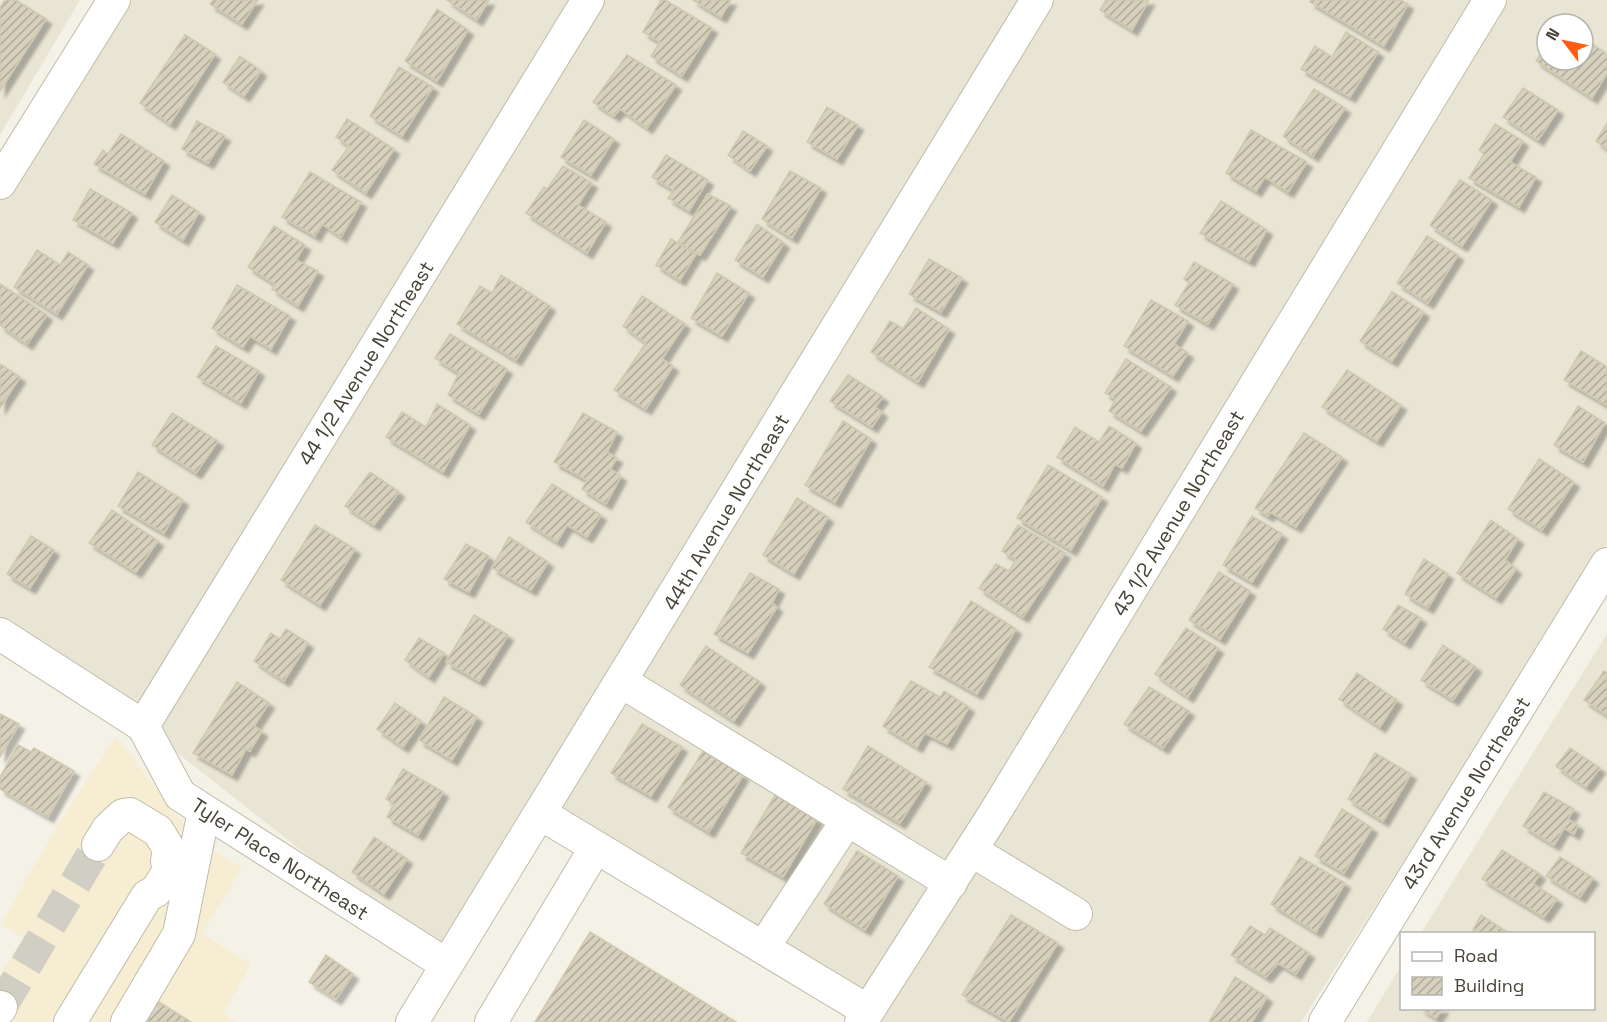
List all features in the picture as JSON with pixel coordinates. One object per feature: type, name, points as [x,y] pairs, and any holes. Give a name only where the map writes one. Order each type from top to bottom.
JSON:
[{"type":"street","name":"44 1/2 Avenue Northeast","points":[[143,726],[588,0]]},
{"type":"street","name":"44th Avenue Northeast","points":[[412,1022],[1037,0]]},
{"type":"street","name":"43 1/2 Avenue Northeast","points":[[864,1016],[972,850],[1490,0]]},
{"type":"street","points":[[0,182],[101,5]]},
{"type":"street","name":"43rd Avenue Northeast","points":[[1325,1022],[1607,564]]},
{"type":"street","points":[[0,634],[143,726]]},
{"type":"street","points":[[622,682],[951,883]]},
{"type":"street","name":"Tyler Place Northeast","points":[[143,726],[180,795],[447,965]]},
{"type":"street","points":[[127,1022],[179,934],[204,811]]},
{"type":"street","points":[[70,1022],[147,896],[144,886],[157,865],[166,861],[169,849],[158,831],[130,814],[123,815],[108,829],[98,845]]},
{"type":"street","points":[[541,814],[763,948],[864,1016]]},
{"type":"street","points":[[763,948],[848,819]]},
{"type":"street","points":[[491,1022],[596,847]]},
{"type":"street","points":[[972,850],[1076,914]]},
{"type":"shaded area","points":[[0,0],[80,0],[0,135]]},
{"type":"shaded area","points":[[121,0],[1489,0],[868,1011],[541,814],[447,965],[143,726],[0,639],[0,191]]},
{"type":"shaded area","points":[[1490,0],[1607,0],[1607,544],[1301,1022],[870,1022]]},
{"type":"shaded area","points":[[1607,634],[1607,1022],[1367,1022],[1400,968],[1400,1010],[1595,1010],[1595,932],[1422,932]]},
{"type":"shaded area","points":[[116,736],[176,815],[206,847],[242,868],[202,934],[251,964],[223,1014],[236,1022],[0,1022],[0,975],[23,938],[1,924],[55,830]]},
{"type":"building","points":[[5,0],[16,0],[46,19],[0,91],[0,8]]},
{"type":"building","points":[[213,0],[258,0],[242,24],[210,4]]},
{"type":"building","points":[[447,0],[489,0],[477,20]]},
{"type":"building","points":[[661,0],[665,0],[712,28],[682,76],[651,56],[660,42],[643,32]]},
{"type":"building","points":[[693,0],[731,0],[721,17]]},
{"type":"building","points":[[1106,0],[1149,0],[1132,30],[1100,10]]},
{"type":"building","points":[[1311,0],[1401,0],[1408,4],[1384,46],[1310,2]]},
{"type":"building","points":[[437,9],[468,30],[437,81],[405,61]]},
{"type":"building","points":[[1346,32],[1378,52],[1350,97],[1301,69],[1315,46],[1332,57]]},
{"type":"building","points":[[185,35],[215,54],[170,124],[140,103]]},
{"type":"building","points":[[1595,46],[1607,54],[1607,73],[1592,98],[1553,72],[1595,72]]},
{"type":"building","points":[[627,55],[676,85],[647,128],[620,109],[614,116],[593,102]]},
{"type":"building","points":[[240,56],[261,71],[244,96],[223,82]]},
{"type":"building","points":[[399,67],[433,87],[402,136],[370,116]]},
{"type":"building","points":[[1523,88],[1558,110],[1538,140],[1503,117]]},
{"type":"building","points":[[1314,89],[1345,108],[1313,156],[1283,136]]},
{"type":"building","points":[[827,107],[858,125],[837,159],[807,142]]},
{"type":"building","points":[[347,119],[394,149],[366,193],[332,170],[349,146],[336,137]]},
{"type":"building","points":[[584,120],[614,139],[591,175],[561,157]]},
{"type":"building","points":[[197,121],[225,136],[208,163],[182,149]]},
{"type":"building","points":[[1607,123],[1607,149],[1596,141]]},
{"type":"building","points":[[1495,124],[1523,141],[1510,162],[1536,177],[1519,207],[1469,178],[1484,154],[1479,150]]},
{"type":"building","points":[[1251,130],[1307,162],[1288,192],[1265,177],[1256,191],[1226,173]]},
{"type":"building","points":[[743,131],[767,146],[750,171],[728,155]]},
{"type":"building","points":[[121,134],[164,161],[145,194],[94,164],[103,150],[108,154]]},
{"type":"building","points":[[666,155],[708,180],[689,211],[668,198],[674,190],[652,177]]},
{"type":"building","points":[[563,166],[592,183],[578,205],[606,222],[587,253],[526,213],[544,187],[547,189]]},
{"type":"building","points":[[790,171],[821,188],[792,238],[762,219]]},
{"type":"building","points":[[310,172],[361,202],[341,237],[322,224],[315,236],[282,217]]},
{"type":"building","points":[[1460,180],[1492,200],[1462,246],[1430,225]]},
{"type":"building","points":[[90,189],[132,213],[113,243],[73,220]]},
{"type":"building","points":[[708,194],[731,206],[700,255],[678,242]]},
{"type":"building","points":[[172,195],[199,212],[183,240],[155,222]]},
{"type":"building","points":[[1221,201],[1267,230],[1249,261],[1200,233]]},
{"type":"building","points":[[757,224],[784,243],[763,277],[735,260]]},
{"type":"building","points":[[274,226],[305,245],[296,260],[318,271],[298,306],[272,289],[275,284],[248,267]]},
{"type":"building","points":[[1427,236],[1458,255],[1428,303],[1397,283]]},
{"type":"building","points":[[671,239],[696,254],[680,280],[656,265]]},
{"type":"building","points":[[37,250],[60,265],[68,252],[88,265],[57,314],[14,287]]},
{"type":"building","points":[[929,259],[962,278],[941,312],[909,294]]},
{"type":"building","points":[[1194,262],[1233,284],[1208,324],[1175,305],[1189,283],[1184,279]]},
{"type":"building","points":[[717,273],[749,293],[722,336],[691,318]]},
{"type":"building","points":[[501,275],[550,306],[516,360],[457,324],[480,286],[492,293]]},
{"type":"building","points":[[0,284],[47,315],[27,344],[0,325]]},
{"type":"building","points":[[237,285],[290,316],[271,349],[250,336],[243,347],[212,328]]},
{"type":"building","points":[[1392,292],[1424,312],[1392,361],[1360,341]]},
{"type":"building","points":[[642,296],[685,324],[662,359],[673,366],[646,409],[614,390],[646,343],[623,326]]},
{"type":"building","points":[[1151,300],[1188,321],[1174,344],[1188,353],[1173,376],[1124,346]]},
{"type":"building","points":[[916,308],[949,329],[918,382],[871,352],[890,321],[903,329]]},
{"type":"building","points":[[450,334],[507,369],[479,414],[448,395],[459,373],[435,358]]},
{"type":"building","points":[[216,346],[259,371],[241,403],[197,377]]},
{"type":"building","points":[[1581,351],[1607,367],[1607,405],[1564,380]]},
{"type":"building","points":[[1126,359],[1171,387],[1141,431],[1109,411],[1116,399],[1105,393]]},
{"type":"building","points":[[0,364],[20,377],[0,408]]},
{"type":"building","points":[[1347,370],[1401,405],[1377,441],[1322,407]]},
{"type":"building","points":[[848,375],[883,397],[875,407],[882,412],[872,427],[830,401]]},
{"type":"building","points":[[437,404],[470,425],[443,472],[386,437],[402,412],[426,427]]},
{"type":"building","points":[[1578,406],[1605,423],[1583,462],[1554,445]]},
{"type":"building","points":[[172,413],[218,441],[196,473],[152,445]]},
{"type":"building","points":[[583,413],[617,432],[607,452],[617,458],[610,469],[621,476],[606,504],[582,489],[587,480],[554,462]]},
{"type":"building","points":[[843,421],[871,439],[835,502],[805,485]]},
{"type":"building","points":[[1109,426],[1136,443],[1122,468],[1115,464],[1103,486],[1057,457],[1075,427],[1099,442]]},
{"type":"building","points":[[1304,433],[1342,457],[1296,527],[1270,512],[1268,516],[1255,508]]},
{"type":"building","points":[[1539,459],[1574,482],[1542,530],[1508,509]]},
{"type":"building","points":[[1048,465],[1102,497],[1071,550],[1017,518]]},
{"type":"building","points":[[138,472],[183,500],[164,533],[118,506]]},
{"type":"building","points":[[370,472],[399,492],[374,525],[345,506]]},
{"type":"building","points":[[552,484],[601,515],[587,537],[567,525],[557,542],[526,522]]},
{"type":"building","points":[[797,498],[828,517],[794,574],[763,555]]},
{"type":"building","points":[[112,510],[158,541],[136,572],[89,543]]},
{"type":"building","points":[[1252,516],[1282,534],[1252,582],[1223,565]]},
{"type":"building","points":[[1491,520],[1518,539],[1505,560],[1516,569],[1496,598],[1457,573]]},
{"type":"building","points":[[315,525],[355,549],[320,605],[281,580]]},
{"type":"building","points":[[1018,525],[1065,553],[1023,617],[979,588],[996,564],[1009,571],[1016,560],[1002,551]]},
{"type":"building","points":[[31,536],[54,550],[30,588],[7,574]]},
{"type":"building","points":[[509,537],[548,562],[531,590],[492,568]]},
{"type":"building","points":[[466,544],[489,556],[469,592],[444,579]]},
{"type":"building","points":[[1424,559],[1448,574],[1428,608],[1405,594]]},
{"type":"building","points":[[1219,572],[1250,591],[1220,639],[1189,620]]},
{"type":"building","points":[[750,573],[779,589],[772,603],[777,607],[748,653],[714,634]]},
{"type":"building","points":[[971,601],[1016,629],[977,694],[929,667]]},
{"type":"building","points":[[1398,605],[1421,618],[1405,643],[1383,629]]},
{"type":"building","points":[[474,615],[508,635],[479,681],[446,662]]},
{"type":"building","points":[[1186,628],[1218,648],[1188,697],[1155,674]]},
{"type":"building","points":[[286,629],[308,643],[284,681],[254,661],[271,633],[280,639]]},
{"type":"building","points":[[419,638],[444,653],[429,677],[405,660]]},
{"type":"building","points":[[1443,645],[1476,667],[1453,700],[1421,680]]},
{"type":"building","points":[[706,646],[760,682],[734,721],[680,685]]},
{"type":"building","points":[[1604,671],[1607,673],[1607,715],[1584,700]]},
{"type":"building","points":[[1357,673],[1397,700],[1380,727],[1339,699]]},
{"type":"building","points":[[911,681],[940,697],[944,691],[969,707],[947,744],[925,733],[917,747],[883,726]]},
{"type":"building","points":[[237,682],[269,703],[254,726],[262,731],[250,751],[246,749],[232,775],[193,753]]},
{"type":"building","points":[[1149,687],[1189,711],[1163,748],[1124,724]]},
{"type":"building","points":[[444,697],[477,717],[452,760],[419,740]]},
{"type":"building","points":[[395,703],[421,721],[403,747],[377,729]]},
{"type":"building","points":[[0,714],[19,724],[0,757]]},
{"type":"building","points":[[642,724],[682,747],[651,796],[611,773]]},
{"type":"building","points":[[18,745],[31,752],[34,748],[74,771],[48,817],[0,789],[0,777]]},
{"type":"building","points":[[868,746],[926,782],[900,823],[843,789]]},
{"type":"building","points":[[1570,748],[1600,768],[1586,787],[1556,766]]},
{"type":"building","points":[[703,751],[743,775],[709,832],[668,807]]},
{"type":"building","points":[[1375,753],[1411,774],[1383,821],[1348,799]]},
{"type":"building","points":[[403,769],[443,792],[418,835],[387,817],[394,804],[386,799]]},
{"type":"building","points":[[1544,792],[1574,809],[1568,819],[1578,825],[1574,834],[1564,828],[1554,845],[1523,826]]},
{"type":"building","points":[[775,795],[817,819],[783,877],[741,853]]},
{"type":"building","points":[[1342,809],[1372,828],[1344,873],[1315,856]]},
{"type":"building","points":[[374,837],[407,859],[384,894],[352,872]]},
{"type":"building","points":[[1502,850],[1540,874],[1533,884],[1557,899],[1544,917],[1482,879]]},
{"type":"building","points":[[857,851],[898,876],[865,930],[824,904]]},
{"type":"building","points":[[1300,857],[1345,883],[1316,932],[1271,904]]},
{"type":"building","points":[[1560,857],[1593,878],[1580,897],[1546,876]]},
{"type":"building","points":[[1011,915],[1058,943],[1009,1022],[962,995]]},
{"type":"building","points":[[1481,915],[1507,932],[1476,932],[1473,930]]},
{"type":"building","points":[[1250,926],[1265,935],[1270,928],[1309,953],[1296,974],[1278,963],[1266,977],[1231,955]]},
{"type":"building","points":[[590,932],[736,1022],[535,1022]]},
{"type":"building","points":[[326,955],[353,974],[336,999],[309,982]]},
{"type":"building","points":[[1235,977],[1267,997],[1252,1022],[1209,1022]]},
{"type":"building","points":[[157,1001],[191,1022],[144,1022]]},
{"type":"building","points":[[1423,1010],[1442,1010],[1436,1018]]},
{"type":"tunnel","points":[[1,1007],[98,845]]}]
